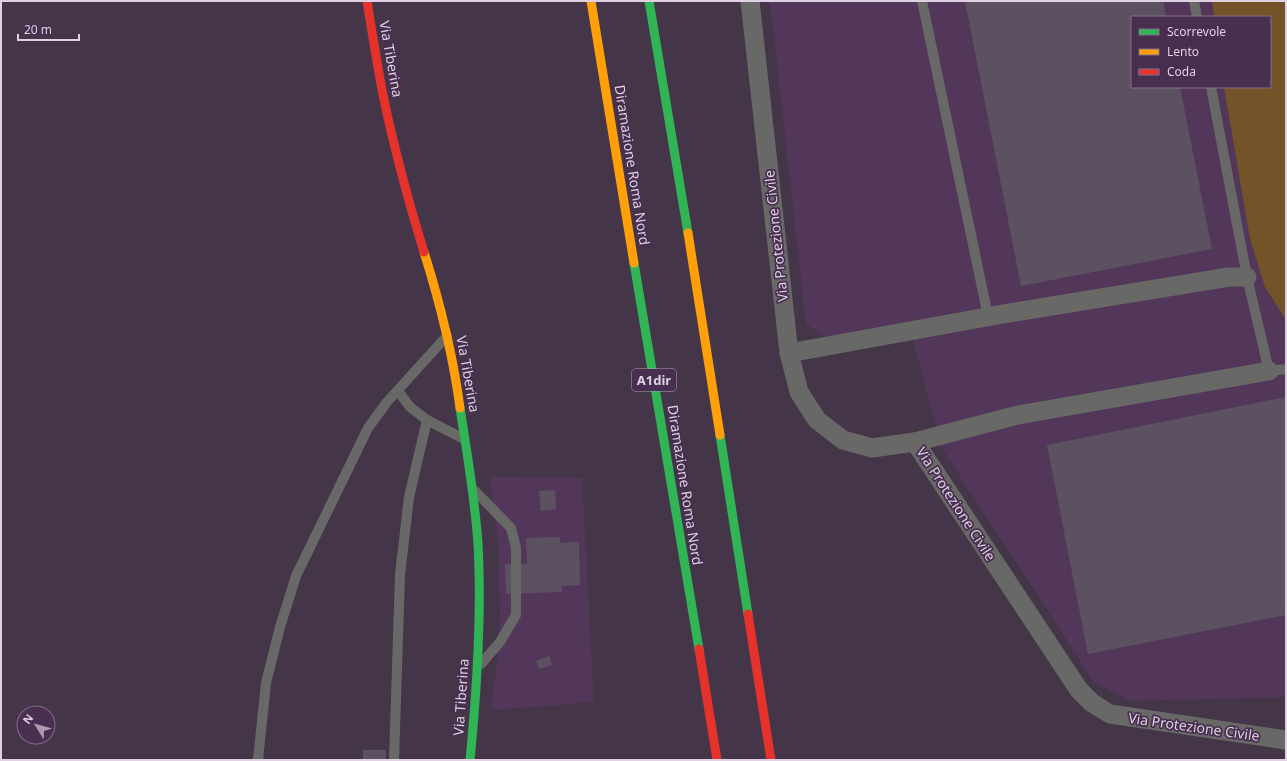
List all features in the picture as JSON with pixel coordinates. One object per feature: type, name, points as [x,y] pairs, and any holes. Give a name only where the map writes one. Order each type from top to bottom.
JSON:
[{"type":"main road","name":"Via Tiberina","points":[[367,1],[383,94],[397,156],[411,210],[436,290],[447,336],[456,378],[472,488],[478,544],[479,600],[477,699],[470,760]]},
{"type":"main road","name":"Diramazione Roma Nord","points":[[591,1],[717,760]]},
{"type":"main road","points":[[649,1],[697,290],[771,760]]},
{"type":"street","name":"Via Protezione Civile","points":[[750,1],[789,353],[799,392],[817,420],[842,440],[872,448],[915,442],[1079,690],[1092,703],[1110,714],[1286,740]]},
{"type":"street","points":[[789,353],[988,316],[1229,277],[1247,277]]},
{"type":"street","points":[[915,442],[1018,415],[1277,370]]},
{"type":"lane","points":[[922,1],[988,316]]},
{"type":"lane","points":[[1194,1],[1197,16]]},
{"type":"lane","points":[[1211,88],[1247,277],[1277,370]]},
{"type":"lane","points":[[258,760],[266,683],[280,627],[296,576],[368,428],[387,402],[447,336]]},
{"type":"lane","points":[[398,391],[410,407],[427,420],[464,439]]},
{"type":"lane","points":[[394,760],[400,575],[409,497],[427,420]]},
{"type":"lane","points":[[472,488],[511,528],[516,548],[516,615],[500,642],[478,667]]},
{"type":"shaded area","points":[[770,1],[1286,1],[1286,697],[1130,701],[1094,682],[941,447],[911,332],[834,342],[806,324]]},
{"type":"shaded area","points":[[1212,1],[1286,1],[1286,320],[1265,287],[1250,239],[1224,88],[1271,88],[1271,16],[1214,16]]},
{"type":"shaded area","points":[[490,477],[582,478],[594,702],[492,710],[500,615],[498,542]]},
{"type":"building","points":[[965,1],[1163,1],[1166,16],[1131,16],[1131,88],[1180,88],[1212,249],[1021,286]]},
{"type":"building","points":[[1286,397],[1286,615],[1088,654],[1047,445]]},
{"type":"building","points":[[555,490],[556,509],[541,511],[539,491]]},
{"type":"building","points":[[560,537],[560,543],[579,542],[580,585],[562,586],[562,592],[506,594],[505,564],[527,564],[526,538]]},
{"type":"building","points":[[549,656],[552,665],[539,669],[536,661]]},
{"type":"building","points":[[363,750],[386,750],[386,760],[363,760]]},
{"type":"traffic: fast","points":[[649,1],[688,233]]},
{"type":"traffic: fast","points":[[634,263],[699,649]]},
{"type":"traffic: fast","points":[[460,408],[475,510],[479,571],[478,652],[470,760]]},
{"type":"traffic: fast","points":[[720,435],[748,614]]},
{"type":"traffic: slow","points":[[591,1],[634,263]]},
{"type":"traffic: slow","points":[[688,233],[720,435]]},
{"type":"traffic: slow","points":[[424,252],[445,329],[454,368],[460,408]]},
{"type":"traffic: jam","points":[[367,1],[387,115],[412,213],[424,252]]},
{"type":"traffic: jam","points":[[748,614],[771,760]]},
{"type":"traffic: jam","points":[[699,649],[717,760]]}]
